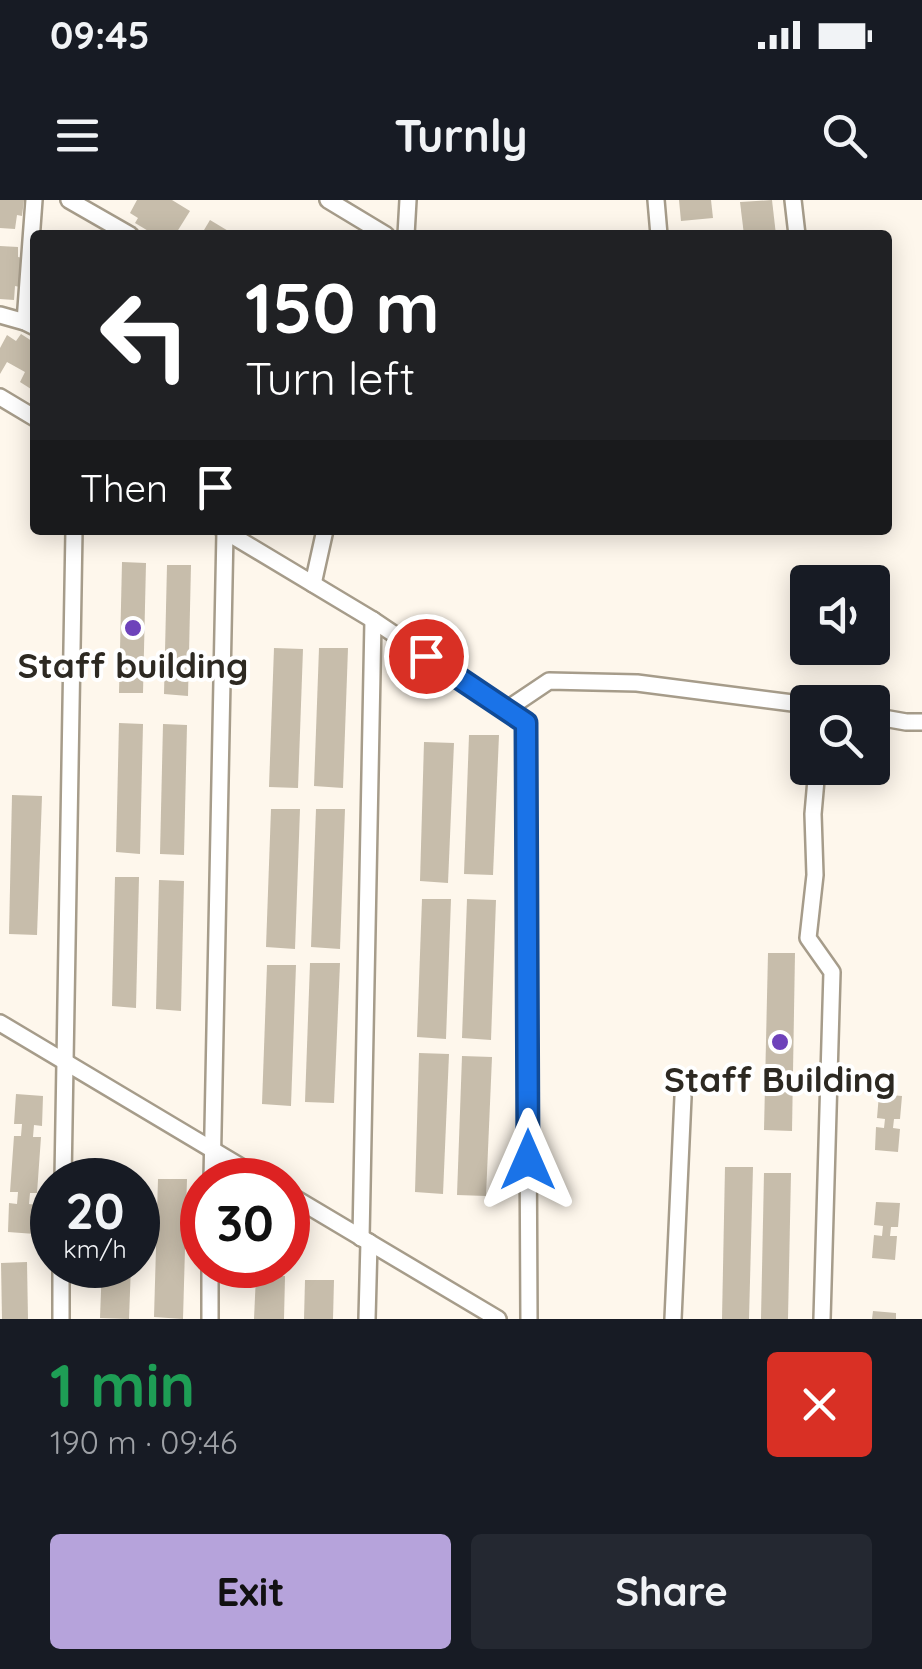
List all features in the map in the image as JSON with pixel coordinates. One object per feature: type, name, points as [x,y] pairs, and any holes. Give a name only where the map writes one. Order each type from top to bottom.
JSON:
[{"type":"street","points":[[33,230],[34,200]]},
{"type":"street","points":[[69,200],[121,230]]},
{"type":"street","points":[[328,200],[378,230]]},
{"type":"street","points":[[406,230],[408,200]]},
{"type":"street","points":[[656,200],[659,230]]},
{"type":"street","points":[[793,200],[796,230]]},
{"type":"street","points":[[0,315],[30,324]]},
{"type":"street","points":[[0,398],[30,415]]},
{"type":"street","points":[[64,1158],[74,535]]},
{"type":"street","points":[[213,1158],[230,535]]},
{"type":"street","points":[[235,535],[373,620],[526,723],[529,1319]]},
{"type":"street","points":[[313,584],[324,535]]},
{"type":"street","points":[[367,1319],[373,620]]},
{"type":"street","points":[[506,710],[549,680],[637,684],[790,703]]},
{"type":"street","points":[[890,719],[922,722]]},
{"type":"street","points":[[816,785],[815,875],[808,938],[832,972],[822,1319]]},
{"type":"street","points":[[0,1023],[227,1158]]},
{"type":"street","points":[[673,1319],[683,1097]]},
{"type":"street","points":[[310,1207],[498,1319]]},
{"type":"street","points":[[60,1319],[61,1288]]},
{"type":"street","points":[[210,1288],[210,1319]]},
{"type":"building","points":[[0,200],[24,200],[15,229],[0,228]]},
{"type":"building","points":[[137,200],[172,200],[190,211],[178,230],[147,230],[135,223],[138,218],[130,213]]},
{"type":"building","points":[[679,200],[711,200],[713,218],[681,221]]},
{"type":"building","points":[[772,200],[775,230],[743,230],[740,202]]},
{"type":"building","points":[[210,220],[227,230],[204,230]]},
{"type":"building","points":[[0,246],[18,247],[18,257],[23,258],[20,287],[15,286],[14,300],[0,299]]},
{"type":"building","points":[[21,334],[30,340],[30,388],[20,382],[25,372],[7,362],[0,374],[0,348],[7,335],[16,341]]},
{"type":"building","name":"Staff building","points":[[122,562],[146,563],[143,693],[119,693]]},
{"type":"building","name":"Staff building","points":[[167,565],[191,565],[188,696],[164,694]]},
{"type":"building","name":"Staff Building","points":[[274,648],[303,649],[298,788],[269,787]]},
{"type":"building","name":"Staff Building","points":[[319,648],[348,648],[343,788],[314,786]]},
{"type":"building","name":"Staff building","points":[[119,723],[143,724],[140,854],[116,852]]},
{"type":"building","name":"Staff building","points":[[163,724],[187,725],[184,855],[160,854]]},
{"type":"building","points":[[469,735],[499,735],[493,875],[464,874]]},
{"type":"building","points":[[424,742],[454,743],[448,883],[420,881]]},
{"type":"building","points":[[12,795],[42,796],[37,935],[9,934]]},
{"type":"building","points":[[271,809],[300,809],[295,949],[266,947]]},
{"type":"building","points":[[316,809],[345,809],[340,949],[311,947]]},
{"type":"building","points":[[115,877],[139,877],[136,1008],[112,1006]]},
{"type":"building","points":[[159,880],[184,881],[181,1011],[156,1009]]},
{"type":"building","points":[[422,899],[451,899],[446,1039],[417,1037]]},
{"type":"building","points":[[467,899],[496,900],[491,1040],[462,1038]]},
{"type":"building","name":"Staff Building","points":[[768,953],[795,953],[792,1131],[764,1130]]},
{"type":"building","points":[[310,963],[340,963],[334,1103],[305,1102]]},
{"type":"building","points":[[267,965],[296,965],[291,1106],[262,1104]]},
{"type":"building","points":[[419,1053],[449,1054],[443,1194],[415,1192]]},
{"type":"building","points":[[462,1056],[492,1057],[486,1196],[457,1195]]},
{"type":"building","points":[[16,1094],[43,1096],[42,1126],[34,1125],[33,1137],[41,1137],[40,1158],[30,1158],[30,1234],[8,1232],[9,1203],[17,1204],[18,1192],[10,1192],[14,1136],[21,1136],[22,1124],[14,1124]]},
{"type":"building","name":"Staff Building","points":[[879,1094],[902,1096],[900,1119],[894,1119],[893,1128],[900,1129],[898,1152],[875,1150],[876,1127],[884,1128],[885,1119],[877,1118]]},
{"type":"building","name":"Staff Building","points":[[725,1167],[753,1167],[749,1319],[722,1319]]},
{"type":"building","name":"Staff Building","points":[[764,1173],[791,1173],[788,1319],[761,1319]]},
{"type":"building","points":[[160,1179],[180,1179],[183,1319],[154,1317],[155,1288],[160,1288]]},
{"type":"building","name":"Staff Building","points":[[876,1202],[900,1203],[898,1227],[891,1227],[890,1236],[897,1236],[895,1260],[872,1258],[874,1235],[882,1236],[883,1226],[874,1225]]},
{"type":"building","points":[[27,1262],[28,1319],[2,1319],[1,1263]]},
{"type":"building","points":[[310,1280],[334,1280],[333,1319],[304,1319],[305,1288],[310,1288]]},
{"type":"building","points":[[101,1288],[130,1288],[129,1319],[100,1318]]},
{"type":"building","points":[[255,1288],[285,1288],[284,1319],[254,1319]]},
{"type":"building","points":[[873,1311],[896,1313],[896,1319],[872,1319]]},
{"type":"place","name":"Staff building","points":[[133,628]]},
{"type":"place","name":"Staff Building","points":[[780,1042]]},
{"type":"route","points":[[426,656],[526,723],[528,1160]]}]
